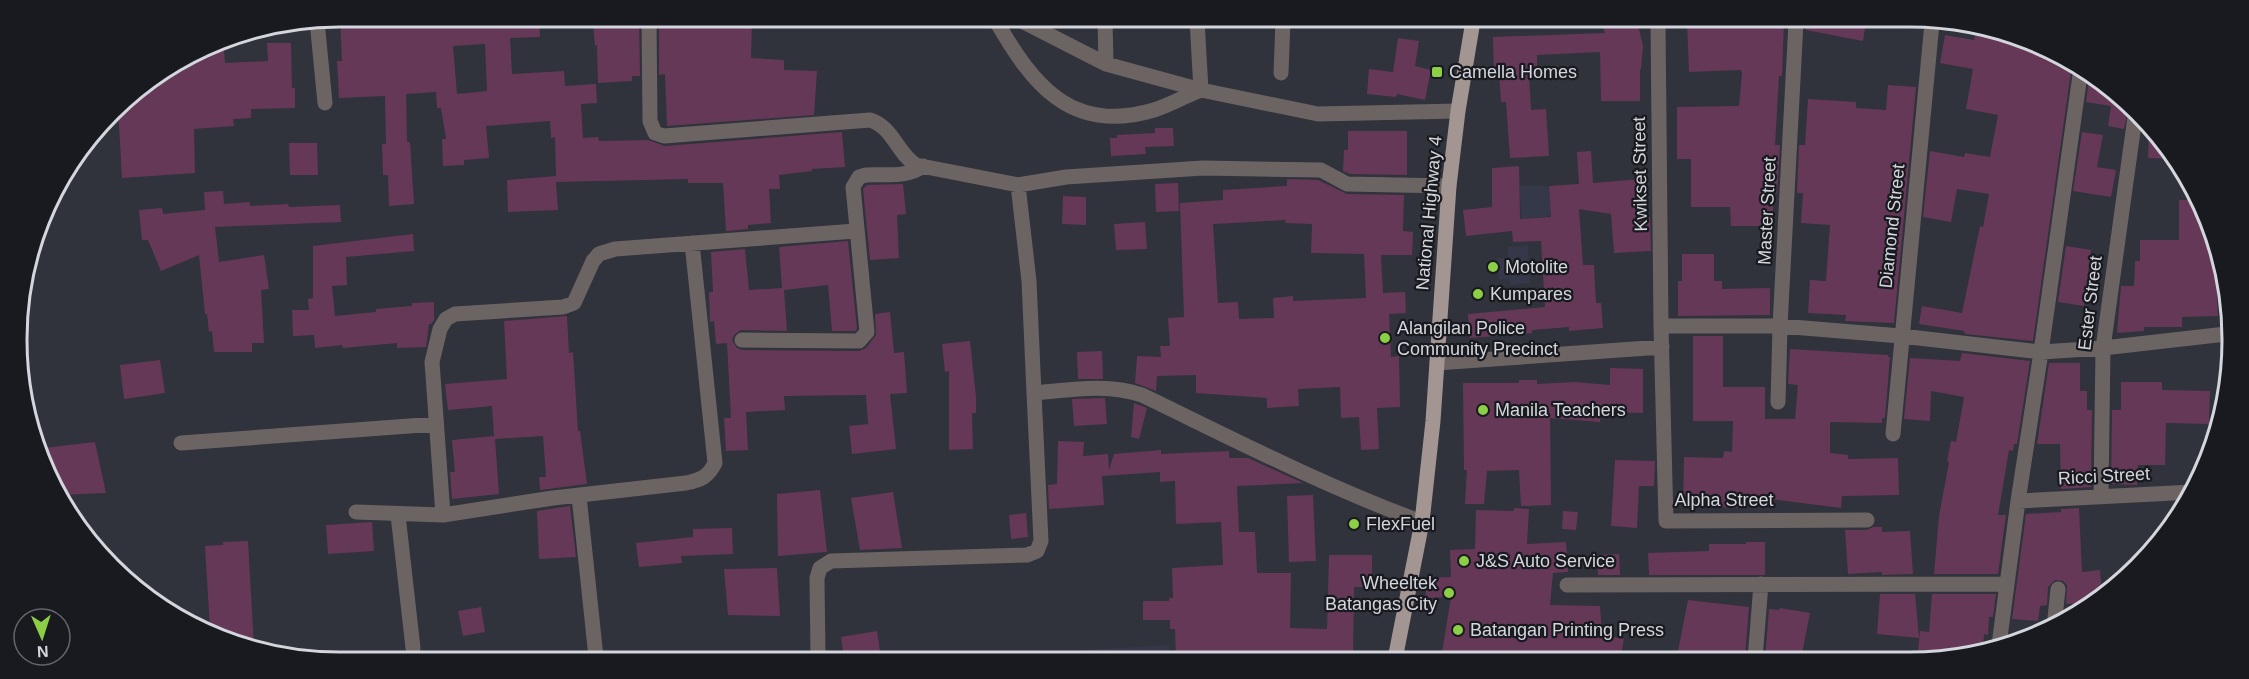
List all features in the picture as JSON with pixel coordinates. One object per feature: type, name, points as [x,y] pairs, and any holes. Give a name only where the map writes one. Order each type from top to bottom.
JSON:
[{"type":"main road","name":"National Highway 4","points":[[1396,652],[1422,522],[1437,363],[1449,186],[1458,111],[1472,27]]},
{"type":"street","points":[[649,27],[650,121],[655,133],[664,136],[870,120],[887,129],[908,160],[923,166],[1018,185],[1066,177],[1203,168],[1321,170],[1347,184],[1449,186]]},
{"type":"street","points":[[1000,27],[1025,68],[1047,92],[1075,110],[1114,117],[1154,110],[1201,90]]},
{"type":"street","points":[[1034,27],[1106,64],[1201,90],[1318,114],[1458,111]]},
{"type":"street","points":[[1105,27],[1106,64]]},
{"type":"street","points":[[1197,27],[1201,90]]},
{"type":"street","points":[[1281,73],[1283,27]]},
{"type":"street","name":"Kwikset Street","points":[[1658,27],[1661,326]]},
{"type":"street","name":"Master Street","points":[[1778,402],[1797,27]]},
{"type":"street","points":[[318,28],[325,103]]},
{"type":"street","name":"Diamond Street","points":[[1893,434],[1931,28]]},
{"type":"street","points":[[2000,638],[2080,78]]},
{"type":"street","name":"Ester Street","points":[[2101,495],[2103,348],[2134,123]]},
{"type":"street","points":[[742,340],[859,341],[864,337],[867,332],[853,187],[859,177],[916,172],[923,166]]},
{"type":"street","points":[[818,652],[817,578],[820,568],[831,561],[1026,555],[1037,551],[1041,541],[1029,281],[1018,185]]},
{"type":"street","points":[[443,515],[432,362],[440,329],[446,319],[455,315],[563,307],[574,303],[593,261],[599,254],[615,249],[856,231]]},
{"type":"street","points":[[356,512],[443,515],[553,498],[686,483],[700,480],[709,474],[715,463],[692,243]]},
{"type":"street","points":[[1661,326],[1780,326],[1901,336],[2042,352],[2103,348],[2222,334]]},
{"type":"street","name":"Alpha Street","points":[[1661,326],[1666,520],[1867,520]]},
{"type":"street","points":[[1437,363],[1662,347]]},
{"type":"street","points":[[1034,393],[1107,388],[1125,390],[1142,396],[1329,486],[1422,522]]},
{"type":"street","points":[[181,443],[436,424]]},
{"type":"street","name":"Ricci Street","points":[[2018,501],[2182,492]]},
{"type":"street","points":[[579,496],[595,652]]},
{"type":"street","points":[[399,515],[413,648]]},
{"type":"street","points":[[1756,652],[1761,584]]},
{"type":"street","points":[[1566,585],[2006,584]]},
{"type":"street","points":[[2055,616],[2058,589]]},
{"type":"shaded area","points":[[1519,186],[1549,186],[1551,214],[1547,217],[1522,219]]},
{"type":"shaded area","points":[[1528,245],[1530,283],[1510,285],[1509,279],[1499,280],[1497,258],[1508,258],[1508,247]]},
{"type":"shaded area","points":[[1169,645],[1170,652],[1084,652],[1084,650]]},
{"type":"building","points":[[340,27],[540,27],[540,37],[510,38],[512,74],[564,71],[565,86],[596,84],[597,103],[581,104],[583,138],[598,137],[599,141],[648,140],[665,146],[842,132],[845,167],[812,169],[812,171],[779,175],[780,189],[769,189],[771,223],[748,225],[748,229],[726,231],[723,183],[688,183],[688,179],[556,182],[558,210],[508,212],[507,180],[556,176],[555,137],[551,138],[550,121],[486,126],[489,158],[464,160],[464,165],[443,166],[442,139],[446,139],[441,108],[437,108],[436,92],[406,94],[407,142],[410,142],[414,204],[389,206],[388,175],[383,175],[382,144],[386,144],[385,96],[339,98],[337,61],[342,61]],"holes":[[[485,44],[487,91],[457,94],[453,46]]]},
{"type":"building","points":[[593,27],[639,27],[640,76],[632,76],[632,81],[598,83],[597,45],[595,46]]},
{"type":"building","points":[[659,27],[752,27],[751,58],[784,60],[784,70],[817,71],[814,115],[667,126],[665,74],[659,75]]},
{"type":"building","points":[[1603,27],[1638,27],[1643,46],[1640,101],[1601,101],[1600,52],[1537,55],[1537,74],[1529,74],[1531,110],[1546,109],[1549,156],[1510,158],[1506,102],[1501,102],[1499,74],[1494,74],[1493,37],[1605,33]]},
{"type":"building","points":[[1687,27],[1784,27],[1782,76],[1779,76],[1775,145],[1780,145],[1777,193],[1773,193],[1773,226],[1731,226],[1730,207],[1691,207],[1691,159],[1677,159],[1677,107],[1739,106],[1742,73],[1741,70],[1689,72]]},
{"type":"building","points":[[1806,27],[1865,27],[1863,41],[1806,30]]},
{"type":"building","points":[[1975,34],[2010,44],[2048,59],[2071,72],[2033,341],[1965,334],[1964,331],[1919,324],[1922,306],[1962,313],[1980,226],[1983,227],[1989,194],[1957,189],[1951,222],[1923,217],[1930,151],[1964,157],[1965,153],[1990,157],[1998,115],[1966,109],[1973,69],[1940,63],[1945,35],[1974,40]]},
{"type":"building","points":[[1398,38],[1419,41],[1415,66],[1431,70],[1425,100],[1397,94],[1396,97],[1367,94],[1369,69],[1393,72]]},
{"type":"building","points":[[267,43],[291,43],[295,108],[251,109],[251,118],[233,119],[234,126],[194,129],[195,173],[122,178],[119,119],[149,92],[183,69],[224,50],[225,63],[268,61]]},
{"type":"building","points":[[2088,84],[2127,116],[2124,129],[2108,126],[2111,106],[2086,102]]},
{"type":"building","points":[[1888,85],[1916,87],[1894,323],[1845,321],[1846,315],[1808,313],[1810,280],[1826,281],[1830,225],[1801,223],[1803,193],[1797,193],[1799,145],[1805,145],[1808,99],[1856,102],[1856,108],[1886,110]]},
{"type":"building","points":[[1155,128],[1173,128],[1174,146],[1145,147],[1146,154],[1111,156],[1110,138],[1117,138],[1117,135],[1155,133]]},
{"type":"building","points":[[1348,131],[1407,131],[1407,175],[1350,174],[1343,171],[1344,150],[1348,150]]},
{"type":"building","points":[[2082,132],[2103,135],[2097,167],[2116,170],[2111,197],[2073,191]]},
{"type":"building","points":[[2149,139],[2164,159],[2148,158]]},
{"type":"building","points":[[289,143],[317,143],[318,175],[290,175]]},
{"type":"building","points":[[1591,151],[1593,183],[1642,179],[1645,217],[1650,217],[1651,251],[1614,253],[1611,214],[1579,209],[1583,265],[1594,265],[1596,303],[1601,303],[1603,328],[1569,331],[1569,327],[1532,330],[1532,333],[1470,338],[1468,314],[1545,307],[1541,241],[1513,242],[1512,231],[1466,236],[1463,210],[1492,207],[1492,168],[1519,166],[1520,219],[1551,217],[1549,186],[1579,184],[1577,152]]},
{"type":"building","points":[[1287,179],[1318,180],[1347,194],[1404,195],[1403,231],[1413,232],[1412,255],[1381,255],[1383,293],[1405,292],[1406,313],[1389,314],[1391,357],[1399,356],[1400,407],[1377,408],[1379,449],[1361,450],[1359,417],[1341,418],[1340,387],[1298,389],[1299,406],[1267,408],[1267,398],[1196,393],[1196,375],[1157,376],[1156,391],[1135,383],[1137,356],[1161,357],[1160,346],[1170,346],[1168,318],[1184,317],[1180,203],[1223,200],[1223,190],[1287,186]],"holes":[[[1286,220],[1285,223],[1312,224],[1311,253],[1364,254],[1366,298],[1293,301],[1293,296],[1273,298],[1274,318],[1239,319],[1238,302],[1218,303],[1213,224]]]},
{"type":"building","points":[[1178,183],[1179,211],[1156,212],[1155,184]]},
{"type":"building","points":[[903,184],[906,214],[897,215],[899,258],[870,260],[863,189],[867,185]]},
{"type":"building","points":[[223,191],[224,204],[250,202],[250,206],[288,204],[289,207],[340,205],[341,222],[215,227],[219,262],[264,255],[269,289],[261,290],[264,343],[252,343],[252,352],[214,352],[212,331],[209,332],[207,314],[205,314],[199,255],[161,271],[148,240],[142,240],[139,210],[162,208],[163,214],[205,210],[204,192]]},
{"type":"building","points":[[1063,196],[1086,197],[1086,225],[1062,224]]},
{"type":"building","points":[[2179,200],[2189,200],[2205,239],[2216,279],[2218,316],[2182,317],[2182,327],[2144,327],[2144,331],[2117,333],[2121,286],[2134,286],[2135,261],[2140,261],[2140,240],[2179,240]]},
{"type":"building","points":[[1145,222],[1147,249],[1116,250],[1114,224]]},
{"type":"building","points":[[413,234],[414,251],[346,257],[347,285],[332,286],[335,316],[412,306],[412,303],[434,302],[434,320],[429,324],[426,347],[397,348],[397,343],[315,348],[314,335],[293,336],[292,310],[309,310],[308,299],[313,298],[313,246]]},
{"type":"building","points":[[848,241],[857,329],[855,331],[832,331],[828,285],[784,290],[787,331],[741,330],[734,335],[732,340],[737,348],[742,350],[859,351],[866,348],[876,335],[875,314],[890,312],[894,353],[904,352],[907,393],[890,394],[896,449],[852,454],[849,426],[868,424],[866,395],[784,396],[785,410],[746,412],[748,450],[726,451],[724,418],[731,418],[727,343],[716,344],[714,321],[710,322],[709,292],[713,292],[711,252],[745,249],[749,290],[782,288],[779,247]]},
{"type":"building","points":[[2066,246],[2091,250],[2084,306],[2058,302]]},
{"type":"building","points":[[1682,254],[1714,254],[1714,281],[1722,281],[1722,289],[1770,288],[1770,315],[1678,316],[1678,281],[1682,281]]},
{"type":"building","points":[[567,316],[569,353],[573,352],[578,431],[580,431],[587,484],[540,490],[539,477],[546,477],[543,436],[495,439],[499,494],[452,499],[450,472],[455,472],[452,440],[494,436],[492,406],[448,410],[445,384],[507,379],[504,321]]},
{"type":"building","points":[[1693,336],[1723,336],[1723,387],[1765,387],[1765,419],[1795,419],[1798,385],[1788,384],[1790,349],[1888,355],[1890,357],[1885,418],[1882,418],[1882,423],[1830,422],[1830,453],[1848,455],[1848,459],[1898,458],[1899,495],[1842,496],[1841,508],[1746,496],[1744,508],[1683,506],[1684,457],[1723,458],[1724,451],[1732,452],[1733,421],[1693,421]]},
{"type":"building","points":[[970,341],[976,397],[976,413],[972,413],[973,449],[949,450],[949,371],[945,372],[942,344]]},
{"type":"building","points":[[1102,351],[1103,379],[1078,379],[1077,352]]},
{"type":"building","points":[[1962,353],[2030,361],[2017,444],[2014,444],[2013,451],[2009,450],[1998,515],[2006,515],[1998,574],[1934,574],[1939,516],[1949,462],[1947,461],[1951,441],[1956,442],[1964,397],[1931,391],[1930,421],[1904,419],[1910,358],[1960,361]]},
{"type":"building","points":[[160,360],[165,393],[124,399],[120,365]]},
{"type":"building","points":[[2049,363],[2080,363],[2080,391],[2087,391],[2087,410],[2092,410],[2091,487],[2061,489],[2060,444],[2037,444]]},
{"type":"building","points":[[1610,368],[1643,369],[1643,413],[1601,412],[1600,422],[1550,418],[1551,505],[1521,506],[1519,470],[1487,471],[1484,504],[1465,504],[1467,470],[1464,470],[1463,383],[1519,383],[1519,380],[1537,380],[1537,384],[1575,382],[1610,385]]},
{"type":"building","points":[[2121,382],[2162,382],[2162,390],[2210,391],[2209,424],[2166,423],[2165,465],[2138,465],[2137,485],[2111,484],[2112,410],[2121,410]]},
{"type":"building","points":[[1105,398],[1107,424],[1074,426],[1072,399]]},
{"type":"building","points":[[1134,403],[1147,408],[1139,439],[1131,437]]},
{"type":"building","points":[[1058,441],[1084,442],[1083,456],[1108,454],[1109,470],[1114,454],[1161,450],[1161,454],[1229,451],[1229,458],[1248,458],[1303,483],[1237,486],[1239,532],[1255,532],[1257,573],[1291,573],[1290,628],[1327,629],[1329,555],[1372,555],[1372,587],[1354,587],[1353,652],[1176,652],[1175,629],[1170,629],[1170,620],[1143,620],[1143,601],[1169,601],[1169,598],[1173,598],[1172,568],[1223,565],[1221,522],[1176,524],[1175,481],[1160,482],[1160,472],[1102,476],[1104,505],[1049,509],[1048,485],[1057,484]]},
{"type":"building","points":[[95,442],[106,493],[68,495],[47,448]]},
{"type":"building","points":[[1615,460],[1655,461],[1654,486],[1639,486],[1637,528],[1611,526]]},
{"type":"building","points":[[820,490],[827,552],[778,556],[777,494]]},
{"type":"building","points":[[893,492],[902,548],[860,550],[851,498]]},
{"type":"building","points":[[1313,495],[1316,561],[1289,562],[1287,496]]},
{"type":"building","points":[[570,506],[576,557],[539,559],[537,511]]},
{"type":"building","points":[[1514,508],[1529,509],[1527,544],[1566,542],[1568,572],[1553,573],[1550,605],[1600,606],[1602,635],[1624,639],[1621,652],[1442,652],[1451,597],[1426,598],[1425,578],[1451,577],[1450,550],[1475,549],[1476,510],[1514,511]]},
{"type":"building","points":[[2079,508],[2082,572],[2100,570],[2101,586],[2076,604],[2066,604],[2067,585],[2063,581],[2055,580],[2048,587],[2047,605],[2040,606],[2038,621],[2012,619],[2026,514],[2061,512],[2061,509]]},
{"type":"building","points":[[1563,511],[1578,512],[1576,530],[1562,529]]},
{"type":"building","points":[[1026,513],[1028,537],[1011,539],[1009,515]]},
{"type":"building","points":[[372,522],[374,551],[328,554],[326,525]]},
{"type":"building","points":[[1882,527],[1882,532],[1910,531],[1913,574],[1882,575],[1882,572],[1848,574],[1845,530],[1867,530]]},
{"type":"building","points":[[732,528],[733,554],[681,556],[682,563],[639,567],[636,543],[693,537],[693,529]]},
{"type":"building","points":[[248,541],[254,639],[210,624],[205,546],[223,545],[223,542]]},
{"type":"building","points":[[1746,542],[1765,542],[1765,575],[1649,575],[1648,553],[1709,551],[1709,544],[1746,544]]},
{"type":"building","points":[[1619,554],[1620,575],[1598,575],[1597,555]]},
{"type":"building","points":[[777,568],[780,616],[728,615],[724,569]]},
{"type":"building","points":[[1880,594],[1915,594],[1919,638],[1877,634]]},
{"type":"building","points":[[1932,594],[1996,594],[1993,617],[1989,617],[1988,635],[1984,634],[1983,643],[1950,649],[1918,650],[1920,631],[1929,632]]},
{"type":"building","points":[[1688,600],[1749,607],[1746,652],[1678,651]]},
{"type":"building","points":[[481,607],[485,632],[463,636],[458,611]]},
{"type":"building","points":[[1780,608],[1810,613],[1802,652],[1766,652],[1769,609],[1779,610]]},
{"type":"building","points":[[877,631],[880,652],[843,652],[841,637]]},
{"type":"place","name":"Camella Homes","points":[[1437,72]]},
{"type":"place","name":"Motolite","points":[[1493,267]]},
{"type":"place","name":"Kumpares","points":[[1478,294]]},
{"type":"place","name":"Alangilan Police Community Precinct","points":[[1385,338]]},
{"type":"place","name":"Manila Teachers","points":[[1483,410]]},
{"type":"place","name":"FlexFuel","points":[[1354,524]]},
{"type":"place","name":"J&S Auto Service","points":[[1464,561]]},
{"type":"place","name":"Wheeltek Batangas City","points":[[1449,593]]},
{"type":"place","name":"Batangan Printing Press","points":[[1458,630]]}]
